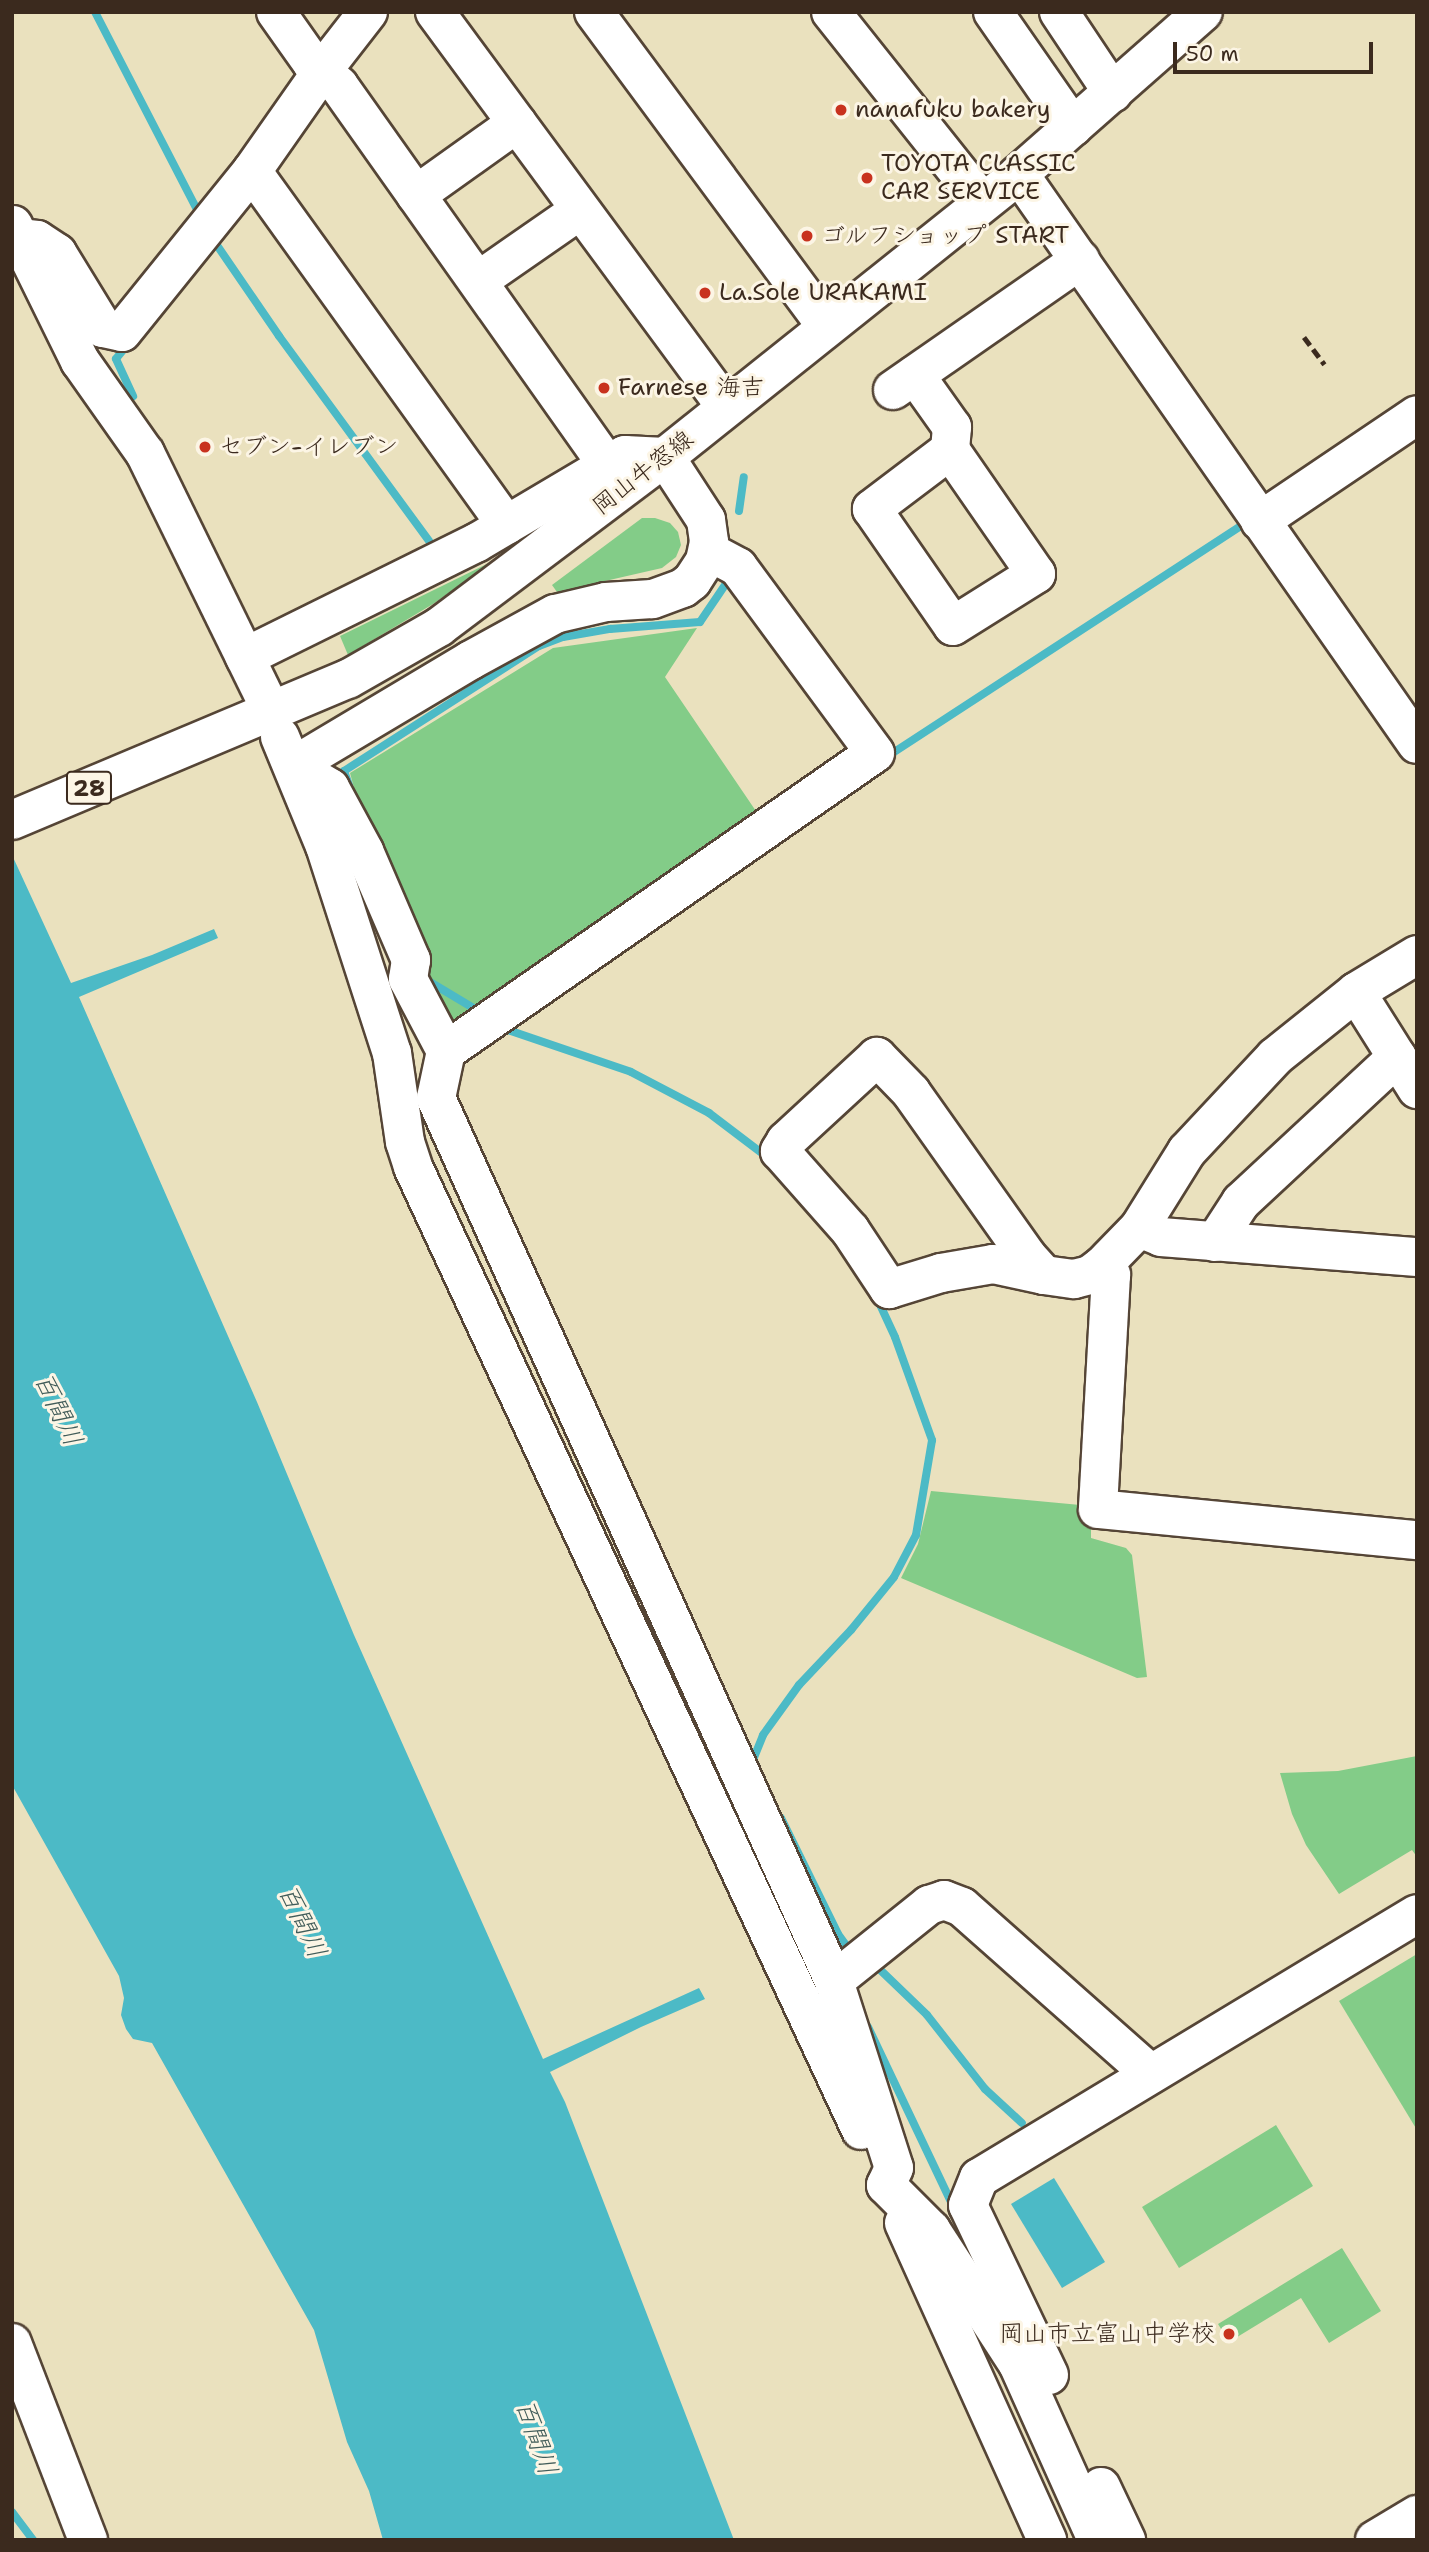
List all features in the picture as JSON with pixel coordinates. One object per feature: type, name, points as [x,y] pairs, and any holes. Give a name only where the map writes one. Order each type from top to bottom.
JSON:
[{"type":"street","points":[[276,12],[330,78],[416,194],[607,465]]},
{"type":"street","points":[[17,230],[57,253],[103,328],[122,332],[258,179],[330,78],[368,12]]},
{"type":"street","points":[[435,12],[726,407]]},
{"type":"street","points":[[594,12],[826,326]]},
{"type":"street","points":[[831,12],[982,202]]},
{"type":"street","points":[[993,12],[1073,127]]},
{"type":"street","points":[[1059,12],[1113,93]]},
{"type":"street","name":"岡山牛窓線","points":[[12,820],[348,679],[439,627],[665,457],[1019,174],[1203,12]]},
{"type":"street","points":[[416,194],[517,123]]},
{"type":"street","points":[[1019,174],[1417,744]]},
{"type":"street","points":[[258,179],[506,524]]},
{"type":"street","points":[[478,281],[580,210]]},
{"type":"street","points":[[17,230],[80,361],[145,453],[262,694]]},
{"type":"street","points":[[950,450],[872,509],[953,626],[1036,575],[950,450],[952,427],[904,382],[1080,260]]},
{"type":"street","points":[[1260,521],[1417,415]]},
{"type":"street","points":[[245,657],[343,611],[506,524],[625,455],[665,457],[706,520],[708,551],[699,571],[683,588],[652,598],[606,602],[555,614],[471,660],[287,752]]},
{"type":"street","points":[[446,1051],[875,753],[738,567],[708,551]]},
{"type":"street","points":[[287,752],[330,788],[347,819],[411,960],[408,979],[446,1051],[436,1098],[856,1965],[894,2168],[886,2185]]},
{"type":"street","points":[[287,752],[325,846],[392,1053],[405,1142],[413,1167],[886,2185],[1047,2540]]},
{"type":"street","points":[[1044,1275],[1027,1256],[911,1092],[877,1057],[786,1140],[780,1151],[850,1230],[889,1289],[941,1273],[993,1264],[1044,1275],[1074,1279],[1090,1275],[1146,1231],[1187,1152],[1275,1057],[1356,992],[1417,955]]},
{"type":"street","points":[[1356,992],[1417,1089]]},
{"type":"street","points":[[1215,1242],[1241,1202],[1397,1057]]},
{"type":"street","points":[[1146,1231],[1215,1242],[1417,1257]]},
{"type":"street","points":[[1102,1266],[1111,1275],[1098,1509],[1417,1540]]},
{"type":"street","points":[[856,1965],[929,1905],[944,1900],[962,1907],[1151,2074]]},
{"type":"street","points":[[1097,2540],[968,2206],[979,2178],[1417,1914]]},
{"type":"street","points":[[886,2185],[932,2230],[1028,2358],[1126,2540]]},
{"type":"street","points":[[12,2343],[88,2540]]},
{"type":"street","points":[[50,2438],[45,2473],[64,2540]]},
{"type":"street","points":[[1375,2540],[1417,2515]]},
{"type":"green space","points":[[642,518],[655,518],[670,523],[678,532],[681,545],[676,557],[662,568],[557,592],[552,585]]},
{"type":"green space","points":[[495,560],[433,604],[348,655],[340,636]]},
{"type":"green space","points":[[697,628],[665,677],[762,820],[445,1035],[360,810],[350,773],[553,648]]},
{"type":"green space","points":[[931,1491],[1091,1506],[1091,1538],[1126,1548],[1132,1555],[1147,1677],[1137,1678],[901,1578],[918,1544]]},
{"type":"green space","points":[[1417,1756],[1417,1857],[1412,1850],[1339,1894],[1306,1845],[1292,1814],[1280,1773],[1338,1771]]},
{"type":"green space","points":[[1417,1954],[1417,2130],[1339,2001]]},
{"type":"green space","points":[[1276,2125],[1313,2186],[1179,2268],[1142,2207]]},
{"type":"green space","points":[[1342,2248],[1381,2311],[1329,2343],[1301,2298],[1229,2342],[1218,2324]]},
{"type":"water","name":"百間川","points":[[12,855],[71,983],[152,955],[214,929],[218,938],[79,997],[257,1402],[354,1635],[543,2059],[699,1988],[705,1999],[550,2072],[565,2102],[734,2540],[383,2540],[369,2491],[347,2442],[314,2330],[152,2043],[133,2039],[126,2029],[121,2015],[124,1998],[119,1976],[12,1785]]},
{"type":"water","points":[[1054,2178],[1105,2262],[1062,2288],[1011,2204]]},
{"type":"waterway","points":[[95,12],[201,217]]},
{"type":"waterway","points":[[212,238],[279,336],[429,541]]},
{"type":"waterway","points":[[128,344],[116,359],[133,396]]},
{"type":"waterway","points":[[739,511],[744,477]]},
{"type":"waterway","points":[[885,758],[1240,527]]},
{"type":"waterway","points":[[349,785],[344,771],[539,646],[563,637],[610,629],[700,622],[731,576]]},
{"type":"waterway","points":[[430,982],[475,1009]]},
{"type":"waterway","points":[[502,1028],[631,1072],[709,1113],[767,1157]]},
{"type":"waterway","points":[[756,1765],[753,1760],[763,1735],[799,1685],[851,1630],[894,1577],[916,1535],[932,1440],[895,1337],[876,1296]]},
{"type":"waterway","points":[[781,1818],[838,1934],[848,1948],[857,1949]]},
{"type":"waterway","points":[[872,1962],[927,2015],[985,2089],[1022,2123]]},
{"type":"waterway","points":[[868,2027],[954,2208]]},
{"type":"waterway","points":[[12,2512],[33,2540]]},
{"type":"railway","points":[[1304,337],[1324,364]]},
{"type":"place","name":"nanafuku bakery","points":[[841,110]]},
{"type":"place","name":"TOYOTA CLASSIC CAR SERVICE","points":[[867,178]]},
{"type":"place","name":"ゴルフショップ START","points":[[807,236]]},
{"type":"place","name":"La.Sole URAKAMI","points":[[705,293]]},
{"type":"place","name":"Farnese 海吉","points":[[604,388]]},
{"type":"place","name":"セブン-イレブン","points":[[205,447]]},
{"type":"place","name":"岡山市立富山中学校","points":[[1229,2334]]}]
